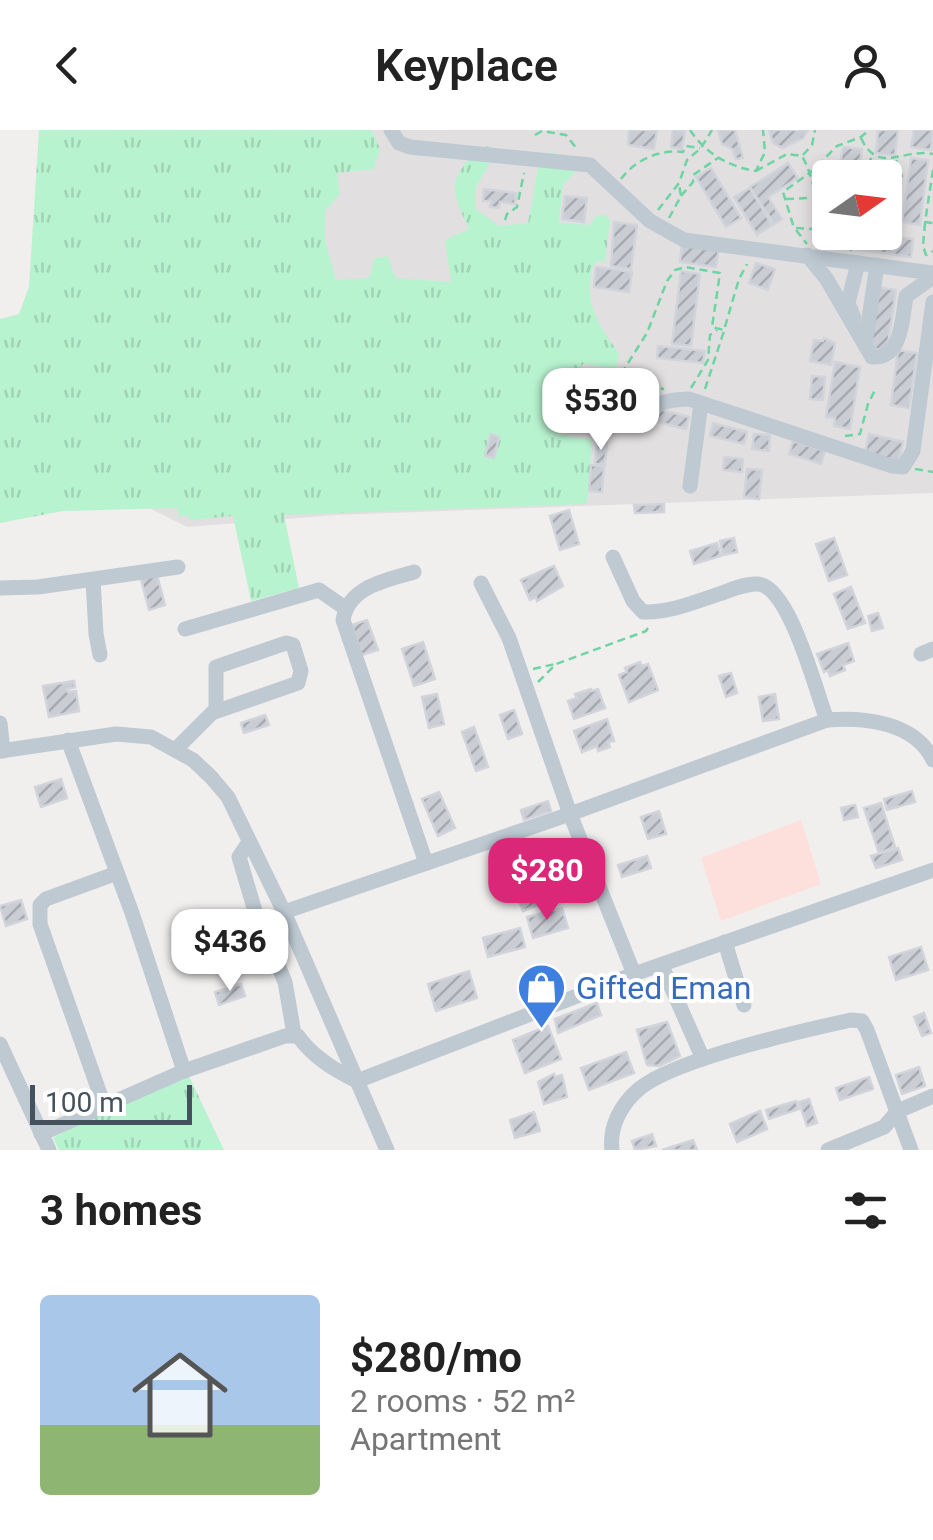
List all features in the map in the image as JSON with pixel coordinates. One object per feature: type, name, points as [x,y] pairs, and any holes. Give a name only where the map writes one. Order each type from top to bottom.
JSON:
[{"type":"street","points":[[391,130],[399,143],[410,147],[590,166],[657,226],[684,240],[933,275]]},
{"type":"street","points":[[812,256],[872,357],[883,358],[891,353],[900,332],[908,270]]},
{"type":"street","points":[[853,262],[848,302],[865,346]]},
{"type":"street","points":[[865,346],[877,266]]},
{"type":"street","points":[[906,296],[933,275]]},
{"type":"street","points":[[622,423],[660,402],[694,399],[903,467],[913,452],[933,302]]},
{"type":"street","points":[[690,486],[694,399]]},
{"type":"street","points":[[614,557],[633,601],[643,612],[659,613],[759,584],[774,591],[786,608],[827,720]]},
{"type":"street","points":[[0,588],[178,567]]},
{"type":"street","points":[[414,572],[374,584],[351,599],[344,620],[426,864]]},
{"type":"street","points":[[93,580],[100,655]]},
{"type":"street","points":[[481,583],[509,638],[570,814],[634,974]]},
{"type":"street","points":[[185,628],[319,590],[345,608]]},
{"type":"street","points":[[176,748],[216,711],[298,683],[302,671],[293,646],[286,643],[216,666],[216,711]]},
{"type":"street","points":[[284,912],[827,720],[868,720],[904,732],[920,740],[933,760]]},
{"type":"street","points":[[0,723],[2,751],[116,734],[151,737],[194,760],[228,798],[250,842],[386,1150]]},
{"type":"street","points":[[68,740],[184,1071]]},
{"type":"street","points":[[250,842],[239,857],[255,910],[285,982],[294,1034],[336,1070],[357,1081],[634,974],[933,870]]},
{"type":"street","points":[[105,1108],[48,951],[39,913],[46,899],[117,872]]},
{"type":"street","points":[[724,942],[744,1005]]},
{"type":"street","points":[[662,966],[703,1059]]},
{"type":"street","points":[[612,1150],[612,1129],[638,1089],[703,1059],[840,1022],[862,1021],[911,1150]]},
{"type":"street","points":[[40,1134],[184,1071],[294,1034]]},
{"type":"street","points":[[0,1044],[49,1150]]},
{"type":"street","points":[[828,1150],[884,1127],[898,1112],[933,1096]]},
{"type":"path","points":[[535,135],[542,130],[566,135],[590,166]]},
{"type":"path","points":[[690,130],[701,148]]},
{"type":"path","points":[[657,226],[658,209],[679,183],[687,160],[701,148],[712,130]]},
{"type":"path","points":[[756,171],[766,152],[764,130]]},
{"type":"path","points":[[802,156],[812,144],[815,130]]},
{"type":"path","points":[[812,230],[794,228],[782,192],[811,172],[837,146],[869,130]]},
{"type":"path","points":[[861,137],[878,158],[933,154]]},
{"type":"path","points":[[614,188],[632,165],[672,151],[684,152],[686,146],[701,148],[739,168],[756,171],[787,154],[802,156]]},
{"type":"path","points":[[871,160],[873,154]]},
{"type":"path","points":[[802,156],[812,177]]},
{"type":"path","points":[[657,226],[694,182],[693,174],[720,157]]},
{"type":"path","points":[[505,220],[517,207],[520,181],[533,159]]},
{"type":"path","points":[[933,170],[923,246],[926,255],[933,251]]},
{"type":"path","points":[[679,183],[680,196]]},
{"type":"path","points":[[785,199],[812,198]]},
{"type":"path","points":[[925,222],[933,223]]},
{"type":"path","points":[[694,399],[724,339],[730,304],[754,249]]},
{"type":"path","points":[[812,256],[813,250]]},
{"type":"path","points":[[853,262],[854,250]]},
{"type":"path","points":[[600,386],[616,382],[636,352],[674,270],[685,267],[720,274],[712,327],[724,330]]},
{"type":"path","points":[[716,297],[730,304]]},
{"type":"path","points":[[694,399],[708,360],[710,335],[715,330],[724,330]]},
{"type":"path","points":[[832,446],[839,437],[860,434],[876,388]]},
{"type":"path","points":[[521,672],[556,664],[646,631],[659,613]]},
{"type":"path","points":[[529,695],[556,664]]},
{"type":"shaded area","points":[[39,130],[933,130],[933,493],[336,515],[187,527],[145,506]]},
{"type":"shaded area","points":[[801,820],[821,884],[721,921],[701,858]]},
{"type":"green space","points":[[39,130],[371,130],[380,148],[374,169],[337,173],[340,194],[325,211],[325,240],[336,280],[369,278],[375,258],[388,256],[395,278],[451,282],[445,240],[469,229],[455,193],[462,169],[480,147],[491,146],[492,159],[476,187],[476,209],[499,226],[528,223],[540,156],[554,152],[577,170],[563,185],[559,223],[590,225],[597,215],[606,215],[610,221],[605,261],[595,262],[590,287],[598,322],[619,353],[616,369],[583,364],[558,414],[558,434],[592,440],[587,504],[284,515],[299,588],[251,601],[233,516],[190,520],[188,516],[179,516],[177,508],[63,511],[0,523],[0,319],[19,314],[29,287]]},
{"type":"green space","points":[[188,1074],[224,1150],[59,1150],[53,1138],[88,1118]]},
{"type":"building","points":[[629,130],[657,130],[654,149],[628,145]]},
{"type":"building","points":[[673,130],[685,131],[682,149],[671,147]]},
{"type":"building","points":[[718,130],[735,130],[743,158],[736,159],[732,149],[722,144]]},
{"type":"building","points":[[769,130],[808,130],[803,138],[783,148],[773,143]]},
{"type":"building","points":[[878,130],[898,130],[895,155],[876,153]]},
{"type":"building","points":[[914,130],[933,130],[931,150],[911,147]]},
{"type":"building","points":[[843,147],[862,149],[860,160],[841,160]]},
{"type":"building","points":[[911,158],[928,160],[920,225],[902,222]]},
{"type":"building","points":[[788,163],[798,178],[768,197],[782,219],[774,224],[750,187]]},
{"type":"building","points":[[711,168],[741,218],[726,227],[696,177]]},
{"type":"building","points":[[750,188],[772,225],[757,235],[734,197]]},
{"type":"building","points":[[484,189],[516,193],[515,204],[500,202],[499,208],[490,207],[491,201],[483,201]]},
{"type":"building","points":[[565,196],[587,198],[584,222],[562,219]]},
{"type":"building","points":[[614,222],[637,225],[631,269],[611,266]]},
{"type":"building","points":[[902,238],[913,239],[911,257],[861,250],[902,250]]},
{"type":"building","points":[[682,243],[719,248],[716,267],[680,262]]},
{"type":"building","points":[[756,263],[775,269],[768,290],[749,283]]},
{"type":"building","points":[[596,267],[632,272],[629,292],[594,287]]},
{"type":"building","points":[[681,271],[700,274],[691,346],[672,344]]},
{"type":"building","points":[[878,287],[896,290],[887,351],[870,348]]},
{"type":"building","points":[[824,338],[835,343],[831,365],[810,361],[814,340]]},
{"type":"building","points":[[658,346],[705,351],[703,363],[657,358]]},
{"type":"building","points":[[898,350],[917,353],[909,408],[891,405]]},
{"type":"building","points":[[835,362],[860,367],[850,429],[834,426],[835,418],[826,417]]},
{"type":"building","points":[[812,376],[825,377],[823,400],[810,399]]},
{"type":"building","points":[[572,390],[632,403],[629,416],[570,403]]},
{"type":"building","points":[[656,408],[689,417],[686,429],[653,421]]},
{"type":"building","points":[[713,423],[747,432],[744,444],[710,436]]},
{"type":"building","points":[[491,434],[499,437],[494,458],[485,456]]},
{"type":"building","points":[[754,434],[770,435],[769,451],[752,449]]},
{"type":"building","points":[[869,434],[903,442],[899,461],[865,453]]},
{"type":"building","points":[[597,441],[607,442],[605,465],[595,464]]},
{"type":"building","points":[[793,441],[825,451],[821,464],[789,454]]},
{"type":"building","points":[[724,457],[743,459],[742,472],[723,470]]},
{"type":"building","points":[[591,465],[604,466],[602,492],[589,491]]},
{"type":"building","points":[[747,469],[762,470],[759,499],[744,497]]},
{"type":"building","points":[[664,504],[664,512],[635,513],[634,505]]},
{"type":"building","points":[[569,510],[579,544],[560,550],[550,516]]},
{"type":"building","points":[[734,538],[737,552],[723,555],[720,541]]},
{"type":"building","points":[[834,538],[847,575],[829,581],[816,544]]},
{"type":"building","points":[[717,543],[721,556],[694,564],[690,551]]},
{"type":"building","points":[[554,566],[563,586],[537,601],[536,597],[530,600],[521,580]]},
{"type":"building","points":[[157,575],[165,605],[149,610],[141,579]]},
{"type":"building","points":[[851,587],[865,623],[848,629],[834,594]]},
{"type":"building","points":[[878,613],[883,628],[872,631],[868,616]]},
{"type":"building","points":[[367,620],[378,650],[362,655],[352,625]]},
{"type":"building","points":[[423,642],[435,679],[414,686],[402,649]]},
{"type":"building","points":[[848,643],[854,661],[830,676],[828,670],[824,672],[817,654]]},
{"type":"building","points":[[640,662],[642,666],[648,664],[658,690],[629,702],[619,675]]},
{"type":"building","points":[[731,673],[737,693],[726,697],[719,676]]},
{"type":"building","points":[[74,681],[75,687],[68,692],[76,691],[79,711],[49,717],[43,686]]},
{"type":"building","points":[[598,689],[605,708],[574,719],[568,701]]},
{"type":"building","points":[[437,694],[444,724],[429,728],[422,697]]},
{"type":"building","points":[[775,694],[779,719],[763,721],[759,697]]},
{"type":"building","points":[[514,710],[522,734],[508,739],[500,715]]},
{"type":"building","points":[[265,715],[269,725],[244,733],[241,723]]},
{"type":"building","points":[[607,719],[614,741],[608,742],[610,747],[598,751],[597,746],[582,752],[574,731]]},
{"type":"building","points":[[474,727],[488,767],[476,771],[462,732]]},
{"type":"building","points":[[61,779],[67,798],[41,807],[35,787]]},
{"type":"building","points":[[912,791],[915,802],[887,810],[884,799]]},
{"type":"building","points":[[439,792],[455,828],[438,836],[422,799]]},
{"type":"building","points":[[548,801],[551,811],[524,820],[521,810]]},
{"type":"building","points":[[881,803],[895,847],[879,853],[864,808]]},
{"type":"building","points":[[855,805],[858,817],[844,820],[841,808]]},
{"type":"building","points":[[659,811],[666,834],[648,839],[641,817]]},
{"type":"building","points":[[898,848],[902,860],[876,868],[871,856]]},
{"type":"building","points":[[647,856],[651,868],[622,877],[618,865]]},
{"type":"building","points":[[525,870],[527,875],[531,874],[540,897],[536,899],[538,905],[523,911],[510,876]]},
{"type":"building","points":[[21,900],[27,919],[6,926],[0,906]]},
{"type":"building","points":[[562,908],[568,928],[533,938],[527,917]]},
{"type":"building","points":[[520,928],[525,947],[488,957],[483,938]]},
{"type":"building","points":[[921,947],[928,970],[896,980],[889,957]]},
{"type":"building","points":[[469,971],[477,998],[436,1011],[428,984]]},
{"type":"building","points":[[241,984],[245,996],[219,1005],[215,992]]},
{"type":"building","points":[[597,1003],[601,1015],[558,1033],[555,1019]]},
{"type":"building","points":[[924,1013],[931,1033],[922,1036],[914,1017]]},
{"type":"building","points":[[667,1022],[680,1056],[659,1066],[647,1065],[637,1030]]},
{"type":"building","points":[[548,1026],[561,1059],[525,1073],[513,1040]]},
{"type":"building","points":[[626,1052],[634,1073],[589,1090],[581,1068]]},
{"type":"building","points":[[919,1067],[925,1086],[902,1094],[896,1075]]},
{"type":"building","points":[[554,1074],[562,1075],[567,1097],[544,1104],[538,1082]]},
{"type":"building","points":[[869,1077],[873,1089],[840,1100],[836,1088]]},
{"type":"building","points":[[809,1099],[817,1123],[807,1126],[799,1102]]},
{"type":"building","points":[[796,1101],[799,1109],[769,1119],[766,1110]]},
{"type":"building","points":[[760,1111],[767,1129],[737,1142],[730,1124]]},
{"type":"building","points":[[534,1112],[540,1131],[515,1138],[510,1120]]},
{"type":"building","points":[[652,1134],[656,1146],[635,1150],[632,1141]]},
{"type":"building","points":[[693,1140],[697,1150],[662,1150]]},
{"type":"place","name":"Gifted Eman","points":[[541,1030]]}]
